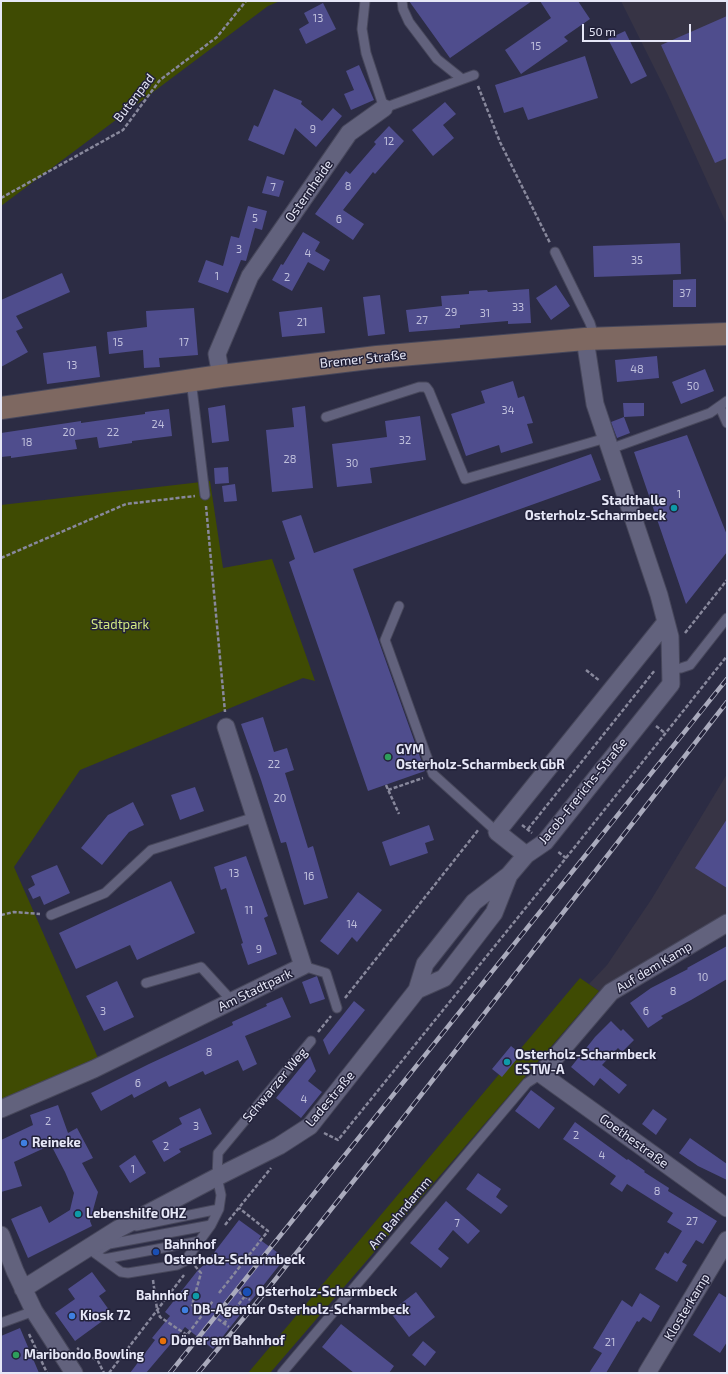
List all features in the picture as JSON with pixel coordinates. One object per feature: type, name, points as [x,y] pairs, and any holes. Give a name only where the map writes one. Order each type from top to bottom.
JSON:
[{"type":"street","name":"Osternheide","points":[[221,376],[217,354],[250,276],[349,133],[384,108]]},
{"type":"street","name":"Bremer Straße","points":[[1,408],[191,380],[377,357],[590,339],[727,334]]},
{"type":"street","name":"Jacob-Frerichs-Straße","points":[[526,855],[545,842],[671,684],[670,636],[659,595],[595,404],[590,339]]},
{"type":"street","points":[[526,855],[491,826],[611,690],[666,622]]},
{"type":"street","name":"Am Stadtpark","points":[[1,1109],[94,1069],[303,966],[226,726]]},
{"type":"street","name":"Ladestraße","points":[[218,1177],[279,1146],[310,1126],[417,990],[425,964],[469,908],[474,902],[509,875],[526,855]]},
{"type":"street","name":"Ladestraße","points":[[417,990],[444,978],[494,913],[509,875]]},
{"type":"street","name":"Auf dem Kamp","points":[[541,1074],[611,992],[727,923]]},
{"type":"street","name":"Goethestraße","points":[[541,1074],[727,1208]]},
{"type":"street","points":[[24,1289],[92,1251],[118,1229],[218,1177]]},
{"type":"street","points":[[1,1235],[34,1311],[74,1373]]},
{"type":"street","name":"Klosterkamp","points":[[647,1373],[727,1240]]},
{"type":"lane","points":[[365,1],[362,29],[366,53],[384,108]]},
{"type":"lane","points":[[402,1],[403,9],[410,22],[437,59],[462,79]]},
{"type":"lane","name":"Osternheide","points":[[384,108],[474,75]]},
{"type":"lane","points":[[555,252],[590,323],[590,339]]},
{"type":"lane","points":[[191,380],[205,495]]},
{"type":"lane","points":[[326,417],[419,387],[426,387],[429,391],[465,479],[608,444],[710,412],[724,404],[727,423]]},
{"type":"lane","points":[[398,606],[385,640],[433,774],[491,826]]},
{"type":"lane","points":[[670,669],[690,665],[727,618]]},
{"type":"lane","points":[[51,915],[105,893],[151,850],[255,817]]},
{"type":"lane","points":[[303,966],[326,973],[337,1008]]},
{"type":"lane","points":[[146,983],[201,968],[232,1001]]},
{"type":"lane","name":"Schwarzer Weg","points":[[219,1209],[221,1195],[218,1177],[218,1153],[311,1041]]},
{"type":"lane","name":"Am Bahndamm","points":[[282,1373],[527,1083],[541,1074]]},
{"type":"lane","points":[[92,1251],[121,1272],[128,1273],[177,1265],[185,1261],[200,1241],[211,1225],[219,1209]]},
{"type":"lane","points":[[118,1229],[219,1209]]},
{"type":"lane","points":[[92,1251],[109,1244],[211,1225]]},
{"type":"lane","points":[[104,1259],[200,1241]]},
{"type":"lane","points":[[1,1323],[34,1311]]},
{"type":"path","name":"Butenpad","points":[[1,198],[123,130],[160,80],[217,37],[246,1]]},
{"type":"path","points":[[474,75],[500,142],[555,252]]},
{"type":"path","points":[[1,558],[126,504],[205,495],[226,726]]},
{"type":"path","points":[[528,829],[727,580]]},
{"type":"path","points":[[566,858],[727,656]]},
{"type":"path","points":[[586,670],[665,733]]},
{"type":"path","points":[[388,790],[433,774]]},
{"type":"path","points":[[386,785],[399,814]]},
{"type":"path","name":"Schwarzer Weg","points":[[311,1041],[337,1008],[491,826]]},
{"type":"path","points":[[1,915],[14,912],[51,915]]},
{"type":"path","points":[[219,1293],[268,1231],[239,1208]]},
{"type":"path","points":[[193,1265],[202,1273],[192,1305],[204,1314]]},
{"type":"path","points":[[152,1269],[157,1309],[160,1317],[187,1335],[213,1301]]},
{"type":"path","points":[[239,1292],[250,1300]]},
{"type":"path","points":[[235,1309],[245,1296]]},
{"type":"path","points":[[224,1324],[229,1316]]},
{"type":"path","points":[[218,1319],[229,1327]]},
{"type":"path","points":[[127,1349],[140,1359]]},
{"type":"shaded area","points":[[621,1],[727,1],[727,225],[667,93]]},
{"type":"shaded area","points":[[727,774],[727,915],[634,968],[599,991],[589,984],[607,965],[651,900]]},
{"type":"green space","points":[[1,1],[280,1],[268,6],[1,206]]},
{"type":"green space","name":"Stadtpark","points":[[210,481],[223,568],[272,559],[315,681],[303,678],[80,770],[14,867],[99,1060],[1,1103],[1,505]]},
{"type":"green space","points":[[580,978],[599,991],[270,1373],[248,1373]]},
{"type":"building","points":[[409,1],[532,1],[450,58]]},
{"type":"building","points":[[540,1],[578,1],[590,19],[564,37],[568,41],[521,74],[505,50],[551,18]]},
{"type":"building","points":[[323,3],[336,29],[306,44],[299,29],[309,23],[304,13]]},
{"type":"building","points":[[727,16],[727,158],[715,163],[661,45]]},
{"type":"building","points":[[625,31],[647,76],[631,84],[608,39]]},
{"type":"building","points":[[585,56],[598,98],[528,120],[523,107],[504,113],[495,85]]},
{"type":"building","points":[[359,65],[374,100],[351,110],[344,94],[354,90],[346,71]]},
{"type":"building","points":[[274,89],[302,101],[301,104],[322,121],[333,108],[342,116],[316,147],[295,128],[284,155],[248,140],[254,125],[258,127]]},
{"type":"building","points":[[445,102],[456,114],[443,125],[454,138],[433,156],[412,130]]},
{"type":"building","points":[[389,126],[404,141],[375,174],[373,172],[343,210],[364,224],[353,240],[315,214],[346,171],[350,174],[376,144],[374,142]]},
{"type":"building","points":[[267,176],[284,181],[279,197],[262,193]]},
{"type":"building","points":[[248,206],[267,211],[262,230],[255,228],[246,261],[241,260],[228,293],[198,282],[206,260],[223,266],[231,236],[239,238]]},
{"type":"building","points":[[303,232],[320,242],[315,251],[330,260],[324,271],[308,262],[292,291],[272,280]]},
{"type":"building","points":[[680,243],[681,274],[594,277],[593,246]]},
{"type":"building","points":[[62,273],[70,292],[16,316],[23,328],[16,331],[28,352],[1,367],[1,300]]},
{"type":"building","points":[[696,279],[696,307],[673,307],[673,280]]},
{"type":"building","points":[[556,285],[570,306],[551,320],[536,298]]},
{"type":"building","points":[[529,289],[531,323],[508,324],[508,321],[460,325],[460,328],[409,332],[406,310],[442,306],[441,296],[469,294],[469,291],[487,290],[488,292]]},
{"type":"building","points":[[380,295],[385,334],[368,336],[363,297]]},
{"type":"building","points":[[322,307],[325,333],[282,337],[279,312]]},
{"type":"building","points":[[194,308],[198,355],[159,358],[160,367],[144,368],[143,350],[109,354],[107,332],[147,327],[146,311]]},
{"type":"building","points":[[96,346],[100,377],[47,384],[43,353]]},
{"type":"building","points":[[657,356],[659,378],[617,382],[615,360]]},
{"type":"building","points":[[705,369],[714,391],[681,404],[672,382]]},
{"type":"building","points":[[513,381],[518,398],[524,396],[533,423],[527,424],[533,443],[501,453],[499,445],[466,456],[451,414],[485,403],[481,391]]},
{"type":"building","points":[[623,403],[644,403],[644,416],[624,417]]},
{"type":"building","points":[[225,405],[229,441],[212,443],[208,408]]},
{"type":"building","points":[[305,406],[313,488],[272,492],[266,430],[294,427],[292,408]]},
{"type":"building","points":[[169,409],[172,436],[132,441],[132,443],[99,448],[97,437],[75,440],[77,449],[11,458],[11,456],[1,457],[1,433],[81,421],[81,423],[145,414],[145,412]]},
{"type":"building","points":[[420,416],[426,460],[370,468],[372,483],[337,487],[332,444],[387,437],[385,421]]},
{"type":"building","points":[[624,417],[630,433],[617,438],[611,422]]},
{"type":"building","name":"Stadthalle Osterholz-Scharmbeck","points":[[687,435],[727,535],[727,552],[686,604],[634,452]]},
{"type":"building","points":[[591,454],[601,480],[353,569],[425,771],[368,791],[289,562],[295,559],[282,521],[301,515],[314,553]]},
{"type":"building","points":[[228,467],[229,483],[215,484],[214,468]]},
{"type":"building","points":[[235,484],[237,501],[224,502],[222,486]]},
{"type":"building","points":[[263,717],[274,752],[287,748],[294,770],[285,773],[308,848],[313,846],[328,898],[304,905],[286,842],[281,843],[241,724]]},
{"type":"building","points":[[195,787],[204,811],[180,820],[171,795]]},
{"type":"building","points":[[133,802],[144,825],[129,832],[102,865],[81,848],[108,815]]},
{"type":"building","points":[[727,819],[727,888],[695,868]]},
{"type":"building","points":[[429,825],[434,840],[425,843],[428,853],[390,866],[382,842]]},
{"type":"building","points":[[246,856],[268,916],[264,918],[277,954],[248,965],[241,944],[243,943],[226,888],[221,890],[214,867]]},
{"type":"building","points":[[57,865],[70,893],[44,905],[40,896],[33,899],[28,889],[35,885],[31,876]]},
{"type":"building","points":[[171,881],[195,933],[137,960],[130,945],[76,969],[59,933]]},
{"type":"building","points":[[358,892],[382,910],[357,942],[352,937],[338,955],[320,941]]},
{"type":"building","points":[[727,946],[727,979],[661,1016],[663,1018],[648,1028],[630,1003],[651,988],[688,969],[687,968]]},
{"type":"building","points":[[317,976],[325,999],[310,1004],[302,982]]},
{"type":"building","points":[[117,981],[134,1017],[104,1031],[86,996]]},
{"type":"building","points":[[282,997],[291,1017],[245,1036],[257,1064],[243,1071],[238,1060],[205,1075],[203,1071],[169,1087],[166,1081],[134,1098],[132,1094],[101,1111],[91,1093],[233,1025],[232,1022],[267,1006],[266,1004]]},
{"type":"building","points":[[354,1001],[365,1010],[329,1055],[323,1040]]},
{"type":"building","points":[[611,1021],[621,1031],[623,1029],[634,1040],[622,1052],[618,1048],[602,1065],[627,1085],[619,1094],[600,1078],[594,1086],[571,1067],[595,1037]]},
{"type":"building","name":"Osterholz-Scharmbeck ESTW-A","points":[[511,1046],[521,1054],[502,1077],[492,1069]]},
{"type":"building","points":[[310,1056],[316,1071],[308,1081],[322,1092],[301,1118],[276,1098]]},
{"type":"building","points":[[531,1090],[555,1108],[539,1129],[515,1111]]},
{"type":"building","points":[[58,1105],[68,1133],[77,1128],[93,1158],[82,1163],[98,1192],[90,1221],[92,1226],[28,1258],[11,1219],[41,1206],[49,1223],[70,1210],[74,1193],[51,1145],[14,1162],[22,1186],[1,1192],[1,1140],[33,1125],[30,1115]]},
{"type":"building","points":[[200,1108],[212,1134],[179,1149],[181,1152],[164,1162],[152,1141],[182,1124],[179,1118]]},
{"type":"building","points":[[653,1109],[667,1119],[656,1135],[642,1124]]},
{"type":"building","points":[[575,1122],[627,1160],[628,1159],[645,1171],[644,1172],[669,1188],[668,1191],[717,1221],[703,1244],[696,1240],[682,1262],[687,1265],[677,1282],[655,1269],[665,1252],[668,1254],[682,1231],[667,1222],[673,1213],[627,1184],[622,1192],[610,1184],[616,1176],[563,1139]]},
{"type":"building","points":[[690,1138],[727,1164],[727,1180],[698,1166],[679,1153]]},
{"type":"building","points":[[135,1155],[146,1173],[130,1183],[119,1166]]},
{"type":"building","points":[[478,1173],[501,1189],[496,1197],[508,1206],[501,1214],[466,1189]]},
{"type":"building","points":[[446,1201],[480,1231],[468,1244],[453,1230],[438,1249],[449,1258],[441,1268],[410,1243]]},
{"type":"building","points":[[239,1220],[261,1236],[259,1239],[285,1258],[213,1349],[185,1327],[146,1373],[130,1373],[155,1340],[152,1338],[170,1316],[165,1312],[198,1270],[206,1263]]},
{"type":"building","points":[[92,1272],[106,1291],[99,1296],[112,1314],[75,1341],[55,1313],[75,1299],[68,1289]]},
{"type":"building","points":[[416,1292],[435,1317],[409,1337],[390,1312]]},
{"type":"building","points":[[640,1293],[660,1306],[651,1322],[643,1317],[639,1322],[637,1321],[606,1373],[589,1373],[602,1353],[593,1348],[622,1300],[632,1307]]},
{"type":"building","points":[[719,1293],[727,1298],[727,1342],[720,1353],[693,1335]]},
{"type":"building","points":[[341,1324],[394,1366],[389,1373],[354,1373],[322,1347]]},
{"type":"building","name":"Maribondo Bowling","points":[[20,1328],[39,1373],[1,1373],[1,1336]]},
{"type":"building","points":[[423,1341],[436,1352],[425,1366],[412,1355]]},
{"type":"railway","points":[[170,1373],[727,679]]},
{"type":"railway","points":[[198,1373],[263,1295],[379,1149],[727,702]]},
{"type":"place","name":"Stadthalle Osterholz-Scharmbeck","points":[[674,508]]},
{"type":"place","name":"GYM Osterholz-Scharmbeck GbR","points":[[388,757]]},
{"type":"place","name":"Osterholz-Scharmbeck ESTW-A","points":[[507,1062]]},
{"type":"place","name":"Reineke","points":[[24,1143]]},
{"type":"place","name":"Lebenshilfe OHZ","points":[[78,1214]]},
{"type":"place","name":"Bahnhof Osterholz-Scharmbeck","points":[[156,1252]]},
{"type":"place","name":"Osterholz-Scharmbeck","points":[[247,1292]]},
{"type":"place","name":"Bahnhof","points":[[196,1296]]},
{"type":"place","name":"DB-Agentur Osterholz-Scharmbeck","points":[[185,1310]]},
{"type":"place","name":"Kiosk 72","points":[[72,1316]]},
{"type":"place","name":"Döner am Bahnhof","points":[[163,1341]]},
{"type":"place","name":"Maribondo Bowling","points":[[16,1355]]}]
